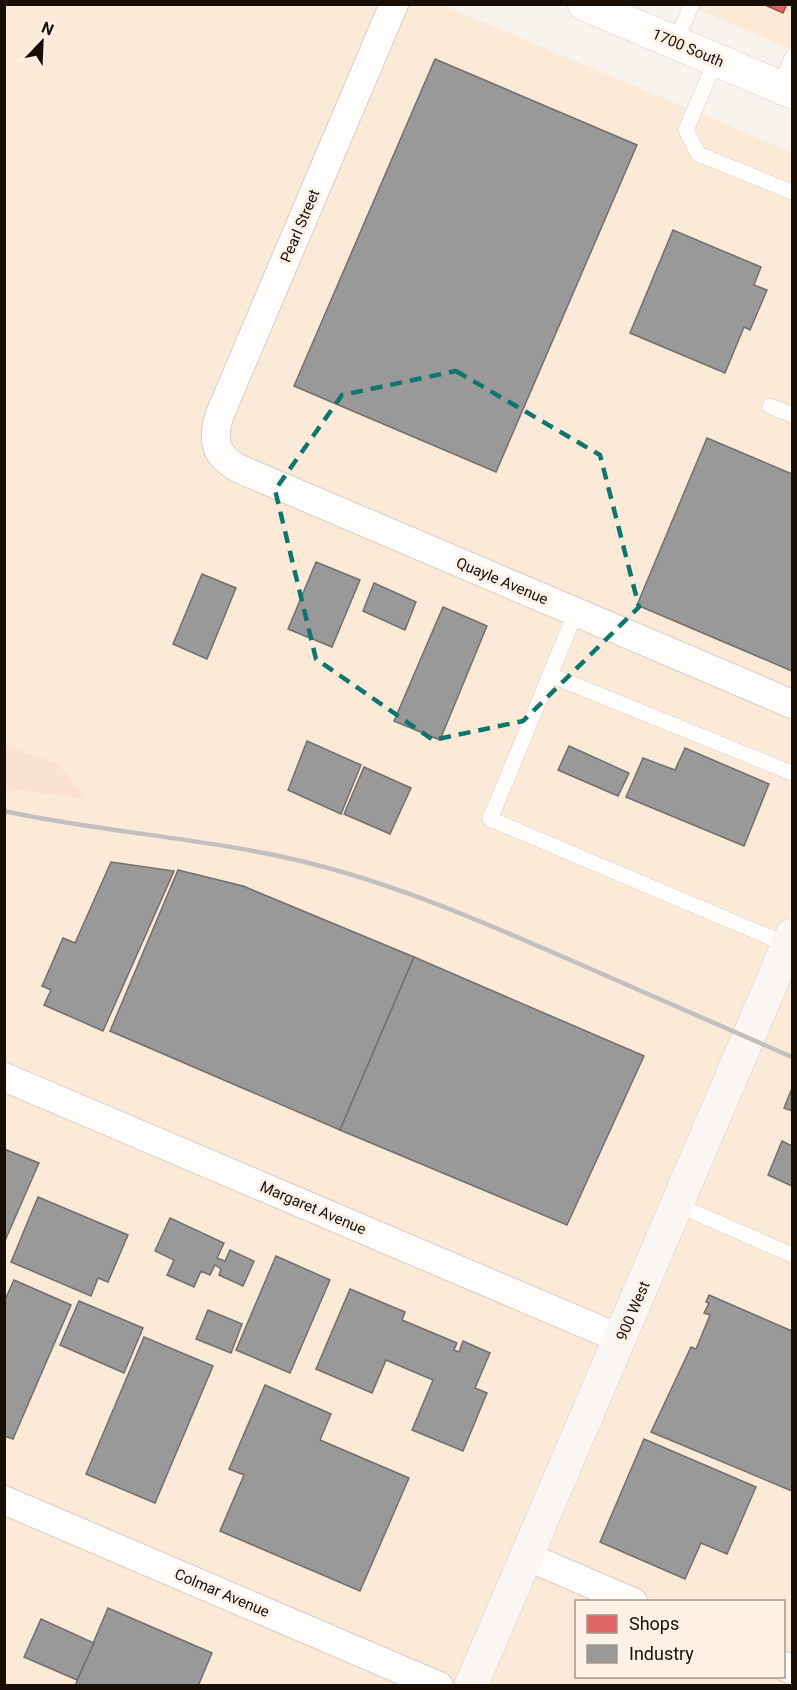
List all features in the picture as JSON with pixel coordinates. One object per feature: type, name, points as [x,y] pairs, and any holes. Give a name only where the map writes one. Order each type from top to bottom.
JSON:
[{"type":"main road","name":"900 West","points":[[471,1686],[790,940]]},
{"type":"street","name":"Pearl Street","points":[[217,449],[216,431],[220,414],[394,4]]},
{"type":"street","name":"1700 South","points":[[585,5],[786,90]]},
{"type":"street","name":"Quayle Avenue","points":[[217,449],[227,462],[242,470],[792,704]]},
{"type":"street","name":"Margaret Avenue","points":[[4,1077],[621,1339]]},
{"type":"street","name":"Colmar Avenue","points":[[4,1500],[439,1686]]},
{"type":"street","points":[[526,1556],[628,1600]]},
{"type":"lane","points":[[675,43],[692,4]]},
{"type":"lane","points":[[786,90],[792,58]]},
{"type":"lane","points":[[716,60],[687,130],[698,154],[792,192]]},
{"type":"lane","points":[[770,406],[792,416]]},
{"type":"lane","points":[[576,612],[490,819],[790,940]]},
{"type":"lane","points":[[550,675],[792,773]]},
{"type":"lane","points":[[678,1205],[792,1255]]},
{"type":"highlighted area","points":[[456,371],[600,455],[639,607],[523,721],[433,740],[316,659],[275,490],[342,395]]},
{"type":"shaded area","points":[[5,5],[443,5],[792,152],[792,1685],[5,1686]]},
{"type":"shaded area","points":[[687,5],[792,5],[792,50]]},
{"type":"shaded area","points":[[5,746],[59,764],[86,799],[5,788]]},
{"type":"building: Shops","points":[[763,4],[787,4],[783,13]]},
{"type":"building: Industry","points":[[435,59],[637,145],[496,472],[294,386]]},
{"type":"building: Industry","points":[[673,230],[761,267],[754,285],[767,290],[750,330],[744,327],[725,373],[630,333]]},
{"type":"building: Industry","points":[[707,438],[792,474],[792,671],[637,605]]},
{"type":"building: Industry","points":[[316,562],[360,580],[332,647],[288,629]]},
{"type":"building: Industry","points":[[202,574],[236,588],[207,659],[173,644]]},
{"type":"building: Industry","points":[[374,583],[416,602],[405,630],[363,611]]},
{"type":"building: Industry","points":[[443,607],[487,626],[440,740],[394,721]]},
{"type":"building: Industry","points":[[307,741],[361,765],[341,814],[288,790]]},
{"type":"building: Industry","points":[[569,746],[629,773],[618,796],[558,770]]},
{"type":"building: Industry","points":[[685,748],[769,784],[744,846],[626,797],[643,758],[675,770]]},
{"type":"building: Industry","points":[[364,767],[411,788],[390,834],[344,814]]},
{"type":"building: Industry","points":[[111,862],[174,871],[103,1031],[44,1005],[51,990],[42,986],[63,938],[75,943]]},
{"type":"building: Industry","points":[[178,870],[243,886],[414,957],[340,1130],[110,1031]]},
{"type":"building: Industry","points":[[414,957],[644,1056],[567,1225],[340,1130]]},
{"type":"building: Industry","points":[[792,1088],[792,1111],[784,1108]]},
{"type":"building: Industry","points":[[782,1141],[792,1146],[792,1186],[768,1175]]},
{"type":"building: Industry","points":[[4,1149],[39,1163],[4,1243]]},
{"type":"building: Industry","points":[[38,1197],[128,1235],[108,1282],[98,1278],[91,1296],[11,1262]]},
{"type":"building: Industry","points":[[170,1218],[224,1243],[217,1258],[225,1261],[230,1250],[254,1261],[243,1286],[219,1275],[221,1269],[215,1265],[210,1275],[201,1271],[194,1287],[167,1275],[174,1260],[155,1251]]},
{"type":"building: Industry","points":[[276,1256],[330,1280],[290,1373],[236,1350]]},
{"type":"building: Industry","points":[[14,1280],[71,1305],[13,1439],[4,1436],[4,1302]]},
{"type":"building: Industry","points":[[350,1289],[405,1312],[402,1320],[457,1343],[454,1350],[459,1352],[463,1341],[490,1353],[475,1388],[487,1393],[463,1451],[412,1430],[433,1380],[386,1360],[372,1393],[316,1369]]},
{"type":"building: Industry","points":[[709,1295],[792,1331],[792,1491],[651,1432],[691,1347],[696,1349],[710,1315],[704,1313],[709,1303],[706,1302]]},
{"type":"building: Industry","points":[[79,1301],[143,1328],[124,1373],[60,1345]]},
{"type":"building: Industry","points":[[208,1310],[242,1324],[231,1353],[196,1339]]},
{"type":"building: Industry","points":[[144,1337],[213,1366],[155,1503],[86,1474]]},
{"type":"building: Industry","points":[[265,1385],[331,1414],[320,1440],[409,1478],[360,1591],[220,1531],[244,1475],[229,1469]]},
{"type":"building: Industry","points":[[644,1439],[756,1487],[727,1554],[701,1543],[685,1579],[600,1542]]},
{"type":"building: Industry","points":[[108,1608],[212,1653],[198,1686],[75,1686]]},
{"type":"building: Industry","points":[[41,1619],[94,1643],[77,1680],[24,1657]]},
{"type":"railway","points":[[4,811],[42,819],[271,854],[375,882],[504,931],[792,1057]]}]
